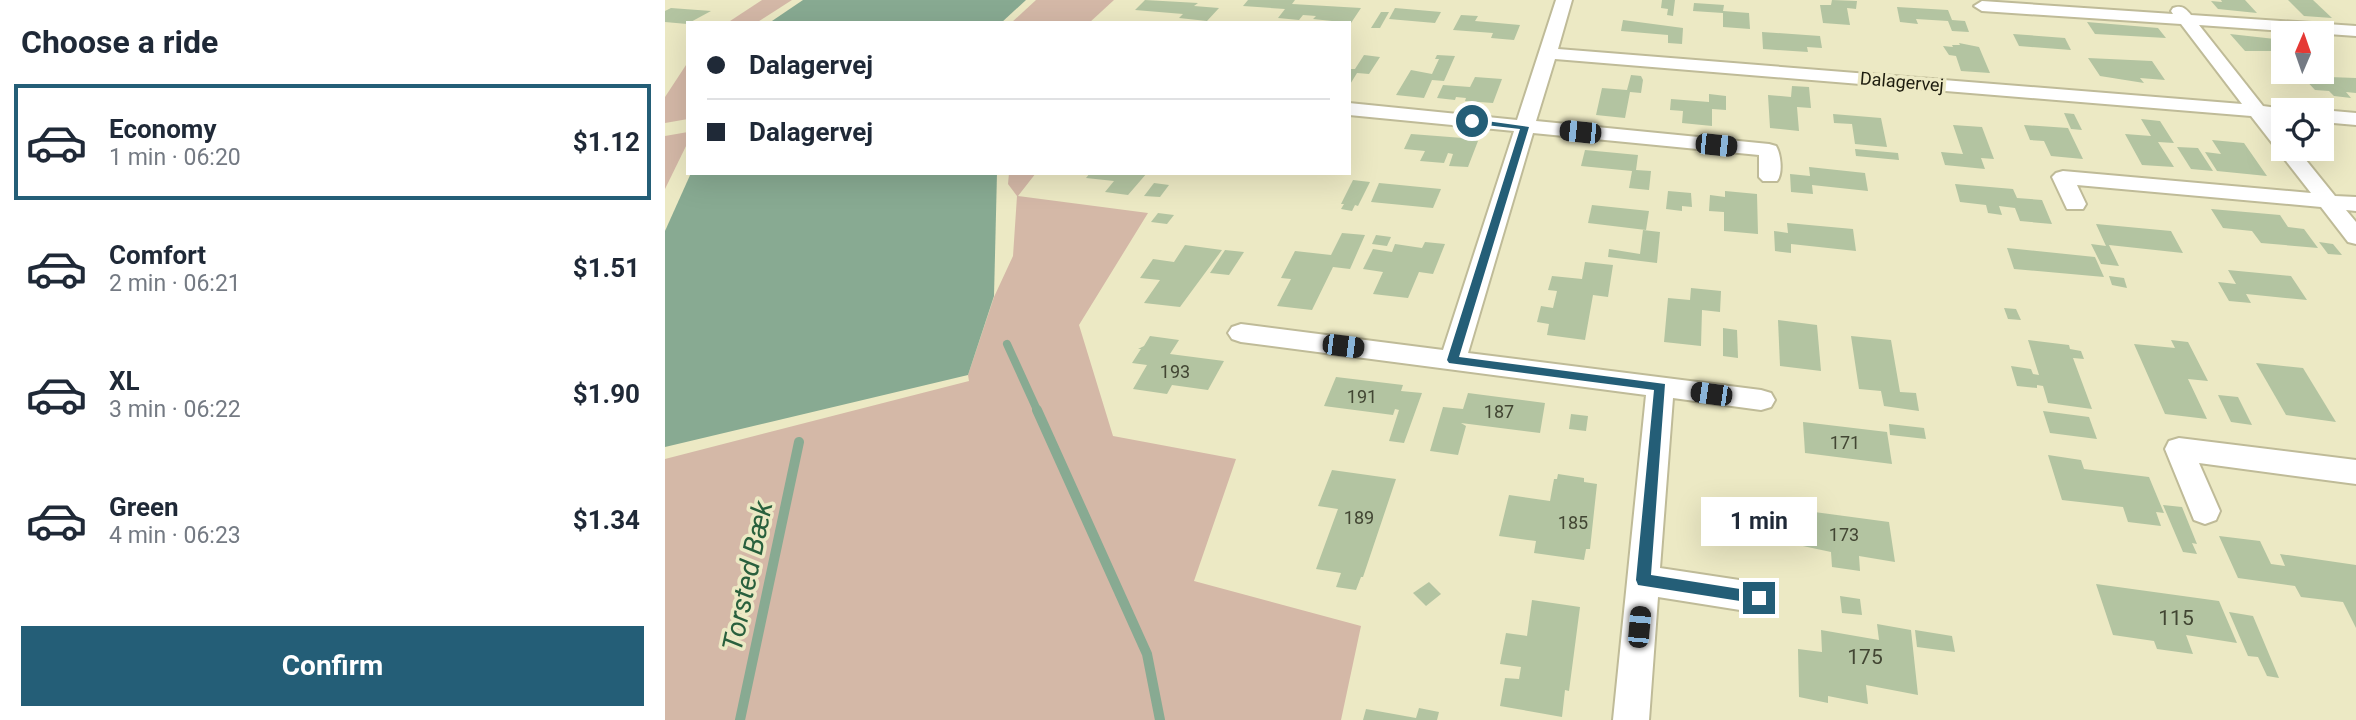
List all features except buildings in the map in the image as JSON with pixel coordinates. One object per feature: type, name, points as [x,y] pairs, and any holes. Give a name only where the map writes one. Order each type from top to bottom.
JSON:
[{"type":"street","points":[[1453,360],[1564,0]]},
{"type":"street","points":[[2171,0],[2271,129]]},
{"type":"street","points":[[1982,5],[2356,31]]},
{"type":"street","name":"Dalagervej","points":[[1547,53],[2271,112]]},
{"type":"street","points":[[1351,109],[1769,150],[1770,177]]},
{"type":"street","points":[[2334,117],[2356,119]]},
{"type":"street","points":[[2296,161],[2356,237]]},
{"type":"street","points":[[2075,204],[2063,177],[2356,204]]},
{"type":"street","points":[[1241,333],[1761,400]]},
{"type":"street","points":[[1631,720],[1660,387]]},
{"type":"street","points":[[2205,511],[2179,449],[2356,472]]},
{"type":"street","points":[[1643,580],[1759,598]]},
{"type":"shaded area","points":[[762,0],[792,0],[759,21],[730,21]]},
{"type":"shaded area","points":[[803,0],[1026,0],[1003,21],[772,21]]},
{"type":"shaded area","points":[[1036,0],[1114,0],[1091,21],[1013,21]]},
{"type":"shaded area","points":[[686,65],[686,119],[665,123],[665,97]]},
{"type":"shaded area","points":[[686,132],[686,146],[665,189],[665,136]]},
{"type":"shaded area","points":[[690,175],[997,175],[994,296],[968,375],[665,447],[665,231]]},
{"type":"shaded area","points":[[1009,175],[1034,175],[1018,196],[1148,213],[1079,325],[1113,436],[1236,459],[1194,581],[1361,626],[1341,720],[665,720],[665,459],[969,381],[968,375],[994,297],[1013,256],[1017,196],[1008,184]]},
{"type":"waterway","points":[[1007,344],[1038,412]]},
{"type":"waterway","points":[[1037,410],[1147,654],[1160,720]]},
{"type":"waterway","name":"Torsted Bæk","points":[[740,720],[799,442]]},
{"type":"route","points":[[1472,121],[1525,127],[1453,360],[1660,387],[1643,580],[1759,598]]}]
